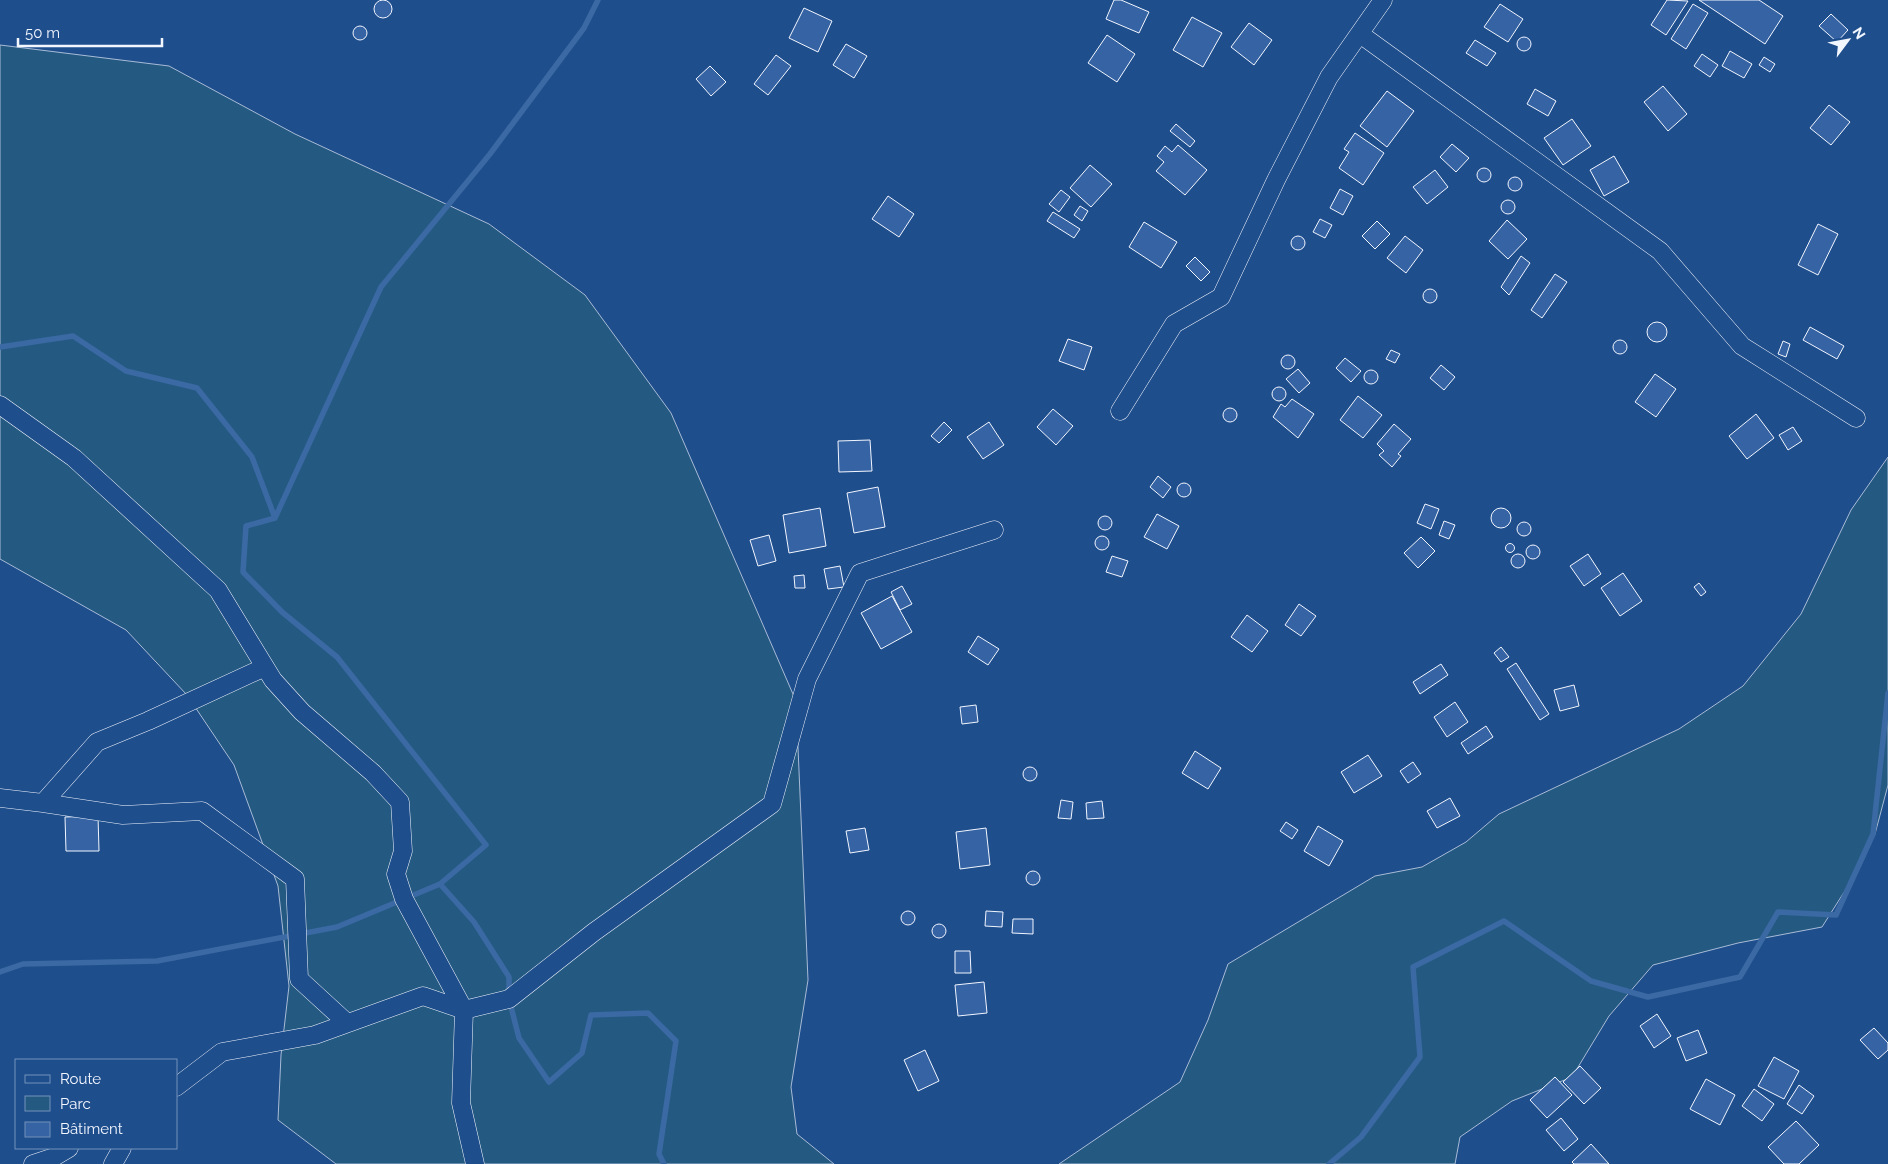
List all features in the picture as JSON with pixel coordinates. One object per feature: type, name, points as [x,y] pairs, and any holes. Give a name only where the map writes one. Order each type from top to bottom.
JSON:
[{"type":"street","points":[[1120,411],[1174,324],[1221,297],[1276,180],[1330,77],[1383,0]]},
{"type":"street","points":[[1360,34],[1660,251],[1742,346],[1856,418]]},
{"type":"street","points":[[0,405],[74,458],[218,590],[273,680],[302,712],[373,773],[400,802],[403,851],[396,874],[404,899],[464,1010],[461,1103],[475,1164]]},
{"type":"street","points":[[178,1085],[222,1052],[315,1035],[423,996],[464,1010],[509,999],[594,932],[772,804],[807,679],[860,572],[994,530]]},
{"type":"street","points":[[43,803],[97,742],[148,721],[264,667]]},
{"type":"street","points":[[0,798],[123,815],[202,811],[295,879],[299,979],[347,1024]]},
{"type":"street","points":[[33,1164],[54,1157],[68,1149]]},
{"type":"street","points":[[113,1164],[121,1149]]},
{"type":"green space","points":[[0,45],[169,66],[295,134],[489,224],[585,295],[671,413],[796,701],[808,980],[791,1087],[797,1134],[834,1164],[336,1164],[278,1120],[281,1055],[289,986],[278,886],[234,765],[187,695],[126,630],[0,559]]},
{"type":"green space","points":[[1888,457],[1888,785],[1875,834],[1860,867],[1822,927],[1738,943],[1653,965],[1609,1016],[1572,1077],[1512,1101],[1460,1137],[1455,1164],[1059,1164],[1180,1082],[1208,1020],[1228,964],[1375,876],[1422,867],[1466,842],[1499,814],[1679,729],[1743,686],[1801,614],[1851,510]]},
{"type":"building","points":[[383,0],[389,3],[392,9],[389,15],[383,18],[377,15],[374,9],[377,3]]},
{"type":"building","points":[[1114,0],[1121,0],[1149,12],[1139,33],[1106,19]]},
{"type":"building","points":[[1667,0],[1688,1],[1666,35],[1651,25]]},
{"type":"building","points":[[1699,0],[1759,0],[1783,16],[1765,44]]},
{"type":"building","points":[[1500,4],[1523,19],[1508,42],[1484,27]]},
{"type":"building","points":[[1693,4],[1708,13],[1686,49],[1671,39]]},
{"type":"building","points":[[804,8],[832,21],[818,52],[789,38]]},
{"type":"building","points":[[1831,14],[1848,30],[1837,42],[1819,26]]},
{"type":"building","points":[[1192,17],[1222,33],[1203,67],[1173,50]]},
{"type":"building","points":[[1249,23],[1272,40],[1254,65],[1231,47]]},
{"type":"building","points":[[357,26],[363,26],[367,33],[363,40],[357,40],[353,36],[353,30]]},
{"type":"building","points":[[1107,35],[1135,54],[1117,82],[1088,63]]},
{"type":"building","points":[[1521,37],[1527,37],[1531,44],[1527,51],[1521,51],[1517,47],[1517,41]]},
{"type":"building","points":[[1475,40],[1496,53],[1487,66],[1466,53]]},
{"type":"building","points":[[846,44],[867,56],[854,78],[833,65]]},
{"type":"building","points":[[1730,51],[1752,64],[1744,78],[1722,66]]},
{"type":"building","points":[[1702,54],[1718,65],[1710,77],[1694,66]]},
{"type":"building","points":[[776,55],[791,66],[768,95],[754,84]]},
{"type":"building","points":[[1764,57],[1775,64],[1770,72],[1759,65]]},
{"type":"building","points":[[710,66],[726,82],[711,96],[696,79]]},
{"type":"building","points":[[1663,86],[1687,114],[1668,131],[1644,102]]},
{"type":"building","points":[[1535,89],[1556,101],[1548,116],[1527,104]]},
{"type":"building","points":[[1387,91],[1414,111],[1387,147],[1360,126]]},
{"type":"building","points":[[1829,105],[1850,122],[1831,145],[1810,128]]},
{"type":"building","points":[[1572,119],[1591,146],[1563,165],[1544,138]]},
{"type":"building","points":[[1176,124],[1195,141],[1190,147],[1170,131]]},
{"type":"building","points":[[1355,133],[1384,153],[1363,185],[1339,168],[1349,152],[1344,149]]},
{"type":"building","points":[[1452,144],[1469,158],[1456,172],[1440,157]]},
{"type":"building","points":[[1178,145],[1207,170],[1185,195],[1156,171],[1164,162],[1157,156],[1165,146],[1172,152]]},
{"type":"building","points":[[1614,156],[1629,182],[1604,196],[1590,170]]},
{"type":"building","points":[[1090,165],[1112,184],[1091,207],[1070,188]]},
{"type":"building","points":[[1481,168],[1487,168],[1491,175],[1487,182],[1481,182],[1477,178],[1477,172]]},
{"type":"building","points":[[1435,170],[1448,187],[1427,204],[1413,187]]},
{"type":"building","points":[[1512,177],[1518,177],[1522,184],[1518,191],[1512,191],[1508,187],[1508,181]]},
{"type":"building","points":[[1340,189],[1353,196],[1343,215],[1330,208]]},
{"type":"building","points":[[1061,190],[1070,197],[1059,212],[1049,204]]},
{"type":"building","points":[[888,196],[914,214],[899,237],[872,219]]},
{"type":"building","points":[[1505,200],[1511,200],[1515,207],[1511,214],[1505,214],[1501,210],[1501,204]]},
{"type":"building","points":[[1080,206],[1088,211],[1082,221],[1074,215]]},
{"type":"building","points":[[1053,212],[1080,229],[1074,238],[1047,221]]},
{"type":"building","points":[[1320,219],[1332,225],[1325,238],[1313,232]]},
{"type":"building","points":[[1507,220],[1527,239],[1508,259],[1489,241]]},
{"type":"building","points":[[1377,221],[1390,234],[1375,249],[1362,236]]},
{"type":"building","points":[[1144,222],[1177,242],[1161,268],[1129,247]]},
{"type":"building","points":[[1818,224],[1838,234],[1818,275],[1798,265]]},
{"type":"building","points":[[1295,236],[1301,236],[1305,243],[1301,250],[1295,250],[1291,246],[1291,240]]},
{"type":"building","points":[[1405,236],[1423,250],[1406,273],[1387,258]]},
{"type":"building","points":[[1521,256],[1530,263],[1509,295],[1501,287]]},
{"type":"building","points":[[1195,257],[1210,272],[1201,281],[1186,266]]},
{"type":"building","points":[[1555,274],[1567,282],[1542,318],[1531,310]]},
{"type":"building","points":[[1427,289],[1433,289],[1437,296],[1433,303],[1427,303],[1423,299],[1423,293]]},
{"type":"building","points":[[1657,322],[1664,325],[1667,332],[1664,339],[1657,342],[1650,339],[1647,332],[1650,325]]},
{"type":"building","points":[[1810,327],[1844,346],[1837,359],[1803,340]]},
{"type":"building","points":[[1068,339],[1092,347],[1084,370],[1059,361]]},
{"type":"building","points":[[1617,340],[1623,340],[1627,347],[1623,354],[1617,354],[1613,350],[1613,344]]},
{"type":"building","points":[[1783,341],[1790,344],[1786,357],[1778,354]]},
{"type":"building","points":[[1391,350],[1400,354],[1395,363],[1386,359]]},
{"type":"building","points":[[1285,355],[1291,355],[1295,362],[1291,369],[1285,369],[1281,365],[1281,359]]},
{"type":"building","points":[[1345,358],[1361,371],[1351,382],[1336,368]]},
{"type":"building","points":[[1441,365],[1455,377],[1444,390],[1430,378]]},
{"type":"building","points":[[1298,369],[1310,383],[1299,393],[1286,379]]},
{"type":"building","points":[[1368,370],[1374,370],[1378,377],[1374,384],[1368,384],[1364,380],[1364,374]]},
{"type":"building","points":[[1655,374],[1676,389],[1656,417],[1635,402]]},
{"type":"building","points":[[1276,387],[1282,387],[1286,394],[1282,401],[1276,401],[1272,397],[1272,391]]},
{"type":"building","points":[[1358,396],[1382,415],[1363,438],[1340,420]]},
{"type":"building","points":[[1292,399],[1314,414],[1298,438],[1273,417],[1281,404],[1285,407]]},
{"type":"building","points":[[1227,408],[1233,408],[1237,415],[1233,422],[1227,422],[1223,418],[1223,412]]},
{"type":"building","points":[[1053,409],[1073,426],[1056,445],[1037,427]]},
{"type":"building","points":[[1756,414],[1774,438],[1747,459],[1729,436]]},
{"type":"building","points":[[944,422],[952,430],[939,443],[931,436]]},
{"type":"building","points":[[989,422],[1004,445],[983,459],[967,437]]},
{"type":"building","points":[[1394,424],[1411,439],[1398,454],[1401,456],[1392,467],[1379,455],[1384,451],[1377,444]]},
{"type":"building","points":[[1793,427],[1802,441],[1788,450],[1779,435]]},
{"type":"building","points":[[870,440],[872,471],[839,472],[838,441]]},
{"type":"building","points":[[1158,476],[1171,487],[1163,498],[1150,487]]},
{"type":"building","points":[[1181,483],[1187,483],[1191,490],[1187,497],[1181,497],[1177,493],[1177,487]]},
{"type":"building","points":[[878,487],[885,527],[854,533],[847,493]]},
{"type":"building","points":[[1425,504],[1439,509],[1431,529],[1417,523]]},
{"type":"building","points":[[820,508],[826,546],[789,553],[783,515]]},
{"type":"building","points":[[1501,508],[1508,511],[1511,518],[1508,525],[1501,528],[1494,525],[1491,518],[1494,511]]},
{"type":"building","points":[[1157,514],[1179,526],[1167,549],[1144,537]]},
{"type":"building","points":[[1102,516],[1108,516],[1112,523],[1108,530],[1102,530],[1098,526],[1098,520]]},
{"type":"building","points":[[1444,521],[1455,525],[1449,539],[1439,535]]},
{"type":"building","points":[[1521,522],[1527,522],[1531,529],[1527,536],[1521,536],[1517,532],[1517,526]]},
{"type":"building","points":[[769,535],[776,561],[758,566],[750,540]]},
{"type":"building","points":[[1099,536],[1105,536],[1109,543],[1105,550],[1099,550],[1095,546],[1095,540]]},
{"type":"building","points":[[1421,537],[1435,551],[1418,568],[1404,553]]},
{"type":"building","points":[[1510,543],[1515,548],[1510,553],[1505,548]]},
{"type":"building","points":[[1530,545],[1536,545],[1540,552],[1536,559],[1530,559],[1526,555],[1526,549]]},
{"type":"building","points":[[1518,554],[1523,556],[1525,561],[1523,566],[1518,568],[1513,566],[1511,561],[1513,556]]},
{"type":"building","points":[[1588,554],[1601,574],[1584,586],[1570,566]]},
{"type":"building","points":[[1112,556],[1128,561],[1122,577],[1106,572]]},
{"type":"building","points":[[840,566],[844,587],[828,589],[824,569]]},
{"type":"building","points":[[1623,573],[1642,601],[1620,616],[1601,588]]},
{"type":"building","points":[[804,575],[805,588],[795,588],[794,576]]},
{"type":"building","points":[[1699,583],[1706,592],[1701,596],[1694,587]]},
{"type":"building","points":[[902,586],[912,604],[900,610],[891,592]]},
{"type":"building","points":[[892,596],[912,632],[881,649],[861,613]]},
{"type":"building","points":[[1299,604],[1316,616],[1301,636],[1285,625]]},
{"type":"building","points":[[1247,615],[1268,631],[1252,652],[1231,637]]},
{"type":"building","points":[[978,636],[999,649],[988,665],[968,652]]},
{"type":"building","points":[[1501,647],[1509,657],[1501,662],[1494,653]]},
{"type":"building","points":[[1516,663],[1549,714],[1540,720],[1507,669]]},
{"type":"building","points":[[1441,664],[1448,675],[1420,694],[1413,682]]},
{"type":"building","points":[[1574,685],[1579,706],[1560,711],[1554,690]]},
{"type":"building","points":[[1455,702],[1468,722],[1447,737],[1434,717]]},
{"type":"building","points":[[976,705],[978,722],[962,724],[960,707]]},
{"type":"building","points":[[1486,726],[1493,737],[1468,754],[1461,743]]},
{"type":"building","points":[[1195,751],[1221,768],[1208,789],[1182,773]]},
{"type":"building","points":[[1368,755],[1382,776],[1354,793],[1341,772]]},
{"type":"building","points":[[1413,762],[1421,774],[1408,783],[1400,771]]},
{"type":"building","points":[[1027,767],[1033,767],[1037,774],[1033,781],[1027,781],[1023,777],[1023,771]]},
{"type":"building","points":[[1450,798],[1460,816],[1437,828],[1427,811]]},
{"type":"building","points":[[1061,800],[1073,802],[1071,819],[1058,818]]},
{"type":"building","points":[[1102,801],[1104,818],[1087,819],[1086,803]]},
{"type":"building","points":[[98,816],[99,851],[66,851],[65,817]]},
{"type":"building","points":[[1286,822],[1298,830],[1292,839],[1280,831]]},
{"type":"building","points":[[1318,826],[1343,841],[1329,866],[1304,851]]},
{"type":"building","points":[[865,828],[869,850],[850,853],[846,831]]},
{"type":"building","points":[[986,828],[990,865],[960,869],[956,832]]},
{"type":"building","points":[[1030,871],[1036,871],[1040,878],[1036,885],[1030,885],[1026,881],[1026,875]]},
{"type":"building","points":[[905,911],[911,911],[915,918],[911,925],[905,925],[901,921],[901,915]]},
{"type":"building","points":[[986,911],[1003,912],[1002,927],[985,926]]},
{"type":"building","points":[[1013,919],[1033,919],[1033,934],[1012,933]]},
{"type":"building","points":[[936,924],[942,924],[946,931],[942,938],[936,938],[932,934],[932,928]]},
{"type":"building","points":[[955,951],[970,951],[971,973],[955,973]]},
{"type":"building","points":[[984,982],[987,1013],[958,1016],[955,985]]},
{"type":"building","points":[[1657,1014],[1671,1036],[1654,1048],[1640,1026]]},
{"type":"building","points":[[1874,1028],[1888,1043],[1888,1050],[1878,1059],[1860,1040]]},
{"type":"building","points":[[1698,1030],[1707,1053],[1686,1061],[1677,1038]]},
{"type":"building","points":[[925,1050],[939,1081],[918,1091],[904,1060]]},
{"type":"building","points":[[1774,1057],[1799,1071],[1784,1099],[1758,1086]]},
{"type":"building","points":[[1580,1066],[1601,1088],[1584,1104],[1563,1082]]},
{"type":"building","points":[[1555,1077],[1572,1095],[1547,1118],[1530,1100]]},
{"type":"building","points":[[1706,1079],[1735,1095],[1720,1125],[1690,1109]]},
{"type":"building","points":[[1799,1085],[1814,1096],[1802,1114],[1787,1104]]},
{"type":"building","points":[[1754,1089],[1774,1104],[1762,1121],[1742,1106]]},
{"type":"building","points":[[1561,1118],[1578,1139],[1564,1151],[1546,1130]]},
{"type":"building","points":[[1796,1121],[1819,1145],[1799,1164],[1784,1164],[1768,1147]]},
{"type":"building","points":[[1591,1144],[1609,1164],[1574,1164],[1572,1162]]},
{"type":"waterway","points":[[275,518],[381,287],[490,154],[584,28],[598,0]]},
{"type":"waterway","points":[[0,347],[73,336],[126,371],[197,388],[252,457],[275,518],[246,526],[243,572],[282,612],[337,657],[486,845],[440,884],[474,922],[509,977],[509,999],[519,1038],[549,1082],[582,1053],[591,1015],[648,1013],[676,1041],[659,1154],[664,1164]]},
{"type":"waterway","points":[[1329,1164],[1361,1137],[1420,1057],[1413,967],[1504,921],[1591,981],[1648,997],[1740,977],[1778,912],[1836,915],[1873,834],[1888,693]]},
{"type":"waterway","points":[[0,972],[23,964],[157,961],[337,927],[440,884]]}]
